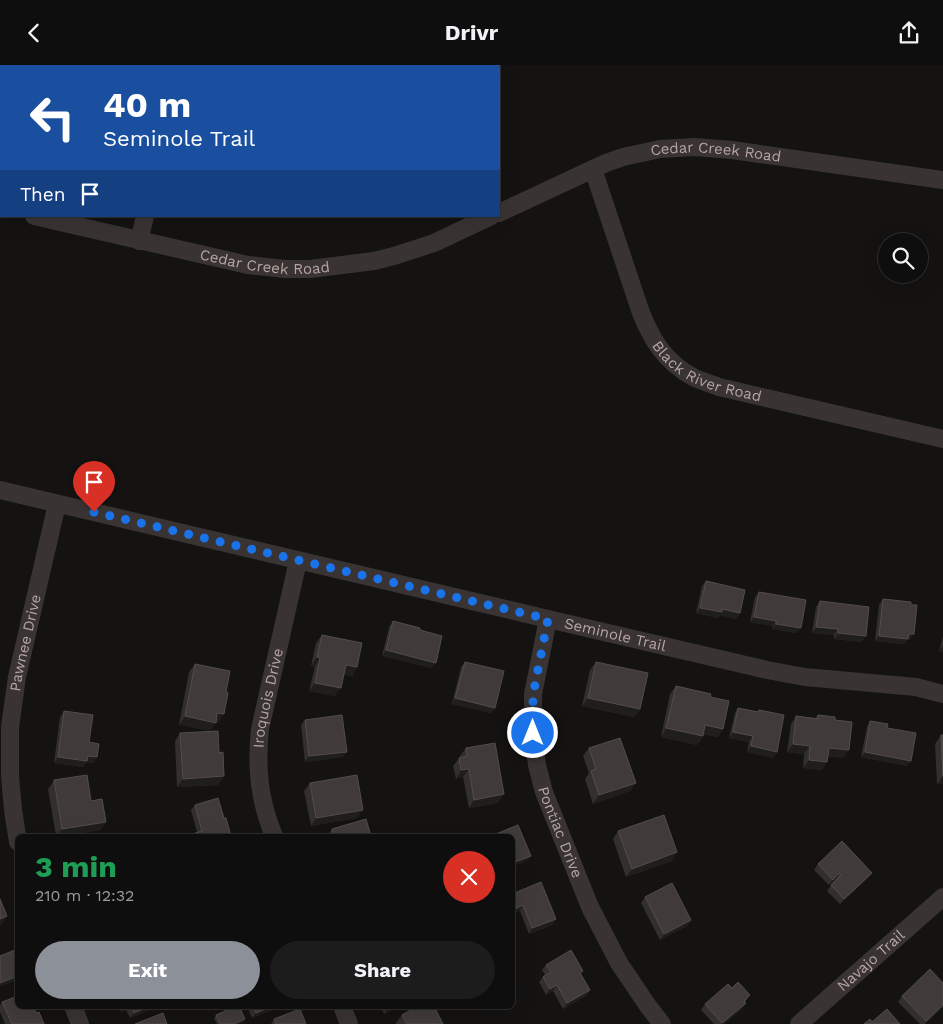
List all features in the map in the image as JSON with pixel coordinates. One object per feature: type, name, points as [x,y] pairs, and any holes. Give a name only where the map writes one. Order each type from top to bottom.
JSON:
[{"type":"street","name":"Cedar Creek Road","points":[[500,213],[592,169],[623,157],[660,149],[694,147],[741,152],[943,180]]},
{"type":"street","name":"Black River Road","points":[[592,169],[647,328],[657,345],[677,367],[695,378],[719,387],[943,439]]},
{"type":"street","name":"Cedar Creek Road","points":[[38,217],[248,265],[285,269],[338,267],[394,256],[434,243],[489,217]]},
{"type":"street","points":[[139,241],[144,217]]},
{"type":"street","name":"Seminole Trail","points":[[0,490],[767,670],[805,677],[916,687],[943,694]]},
{"type":"street","name":"Pawnee Drive","points":[[17,834],[12,809],[10,727],[17,677],[57,504]]},
{"type":"street","name":"Iroquois Drive","points":[[273,834],[268,821],[260,786],[258,754],[260,729],[298,561]]},
{"type":"street","name":"Pontiac Drive","points":[[548,619],[533,695],[533,733],[537,765],[544,793],[590,907],[620,963],[662,1024]]},
{"type":"street","name":"Navajo Trail","points":[[799,1024],[943,897]]},
{"type":"street","points":[[74,1009],[80,1024]]},
{"type":"street","points":[[343,1009],[349,1024]]},
{"type":"building","points":[[706,581],[745,590],[740,613],[722,609],[722,612],[700,608]]},
{"type":"building","points":[[759,592],[806,600],[801,628],[776,624],[776,621],[754,617]]},
{"type":"building","points":[[883,599],[911,602],[911,605],[917,605],[914,634],[909,634],[908,639],[879,636]]},
{"type":"building","points":[[820,601],[869,607],[866,636],[838,633],[838,629],[816,627]]},
{"type":"building","points":[[393,621],[442,636],[436,663],[386,650]]},
{"type":"building","points":[[322,635],[362,643],[357,667],[346,665],[341,688],[315,683],[320,658],[317,657]]},
{"type":"building","points":[[465,662],[504,671],[495,708],[455,698]]},
{"type":"building","points":[[596,662],[648,673],[640,709],[588,698]]},
{"type":"building","points":[[195,664],[230,671],[224,714],[217,713],[216,723],[185,716]]},
{"type":"building","points":[[676,686],[711,694],[710,697],[729,701],[723,729],[705,725],[703,736],[666,728]]},
{"type":"building","points":[[738,708],[784,715],[777,752],[751,746],[753,736],[733,732]]},
{"type":"building","points":[[64,711],[93,715],[89,742],[99,744],[97,757],[88,756],[87,761],[58,757]]},
{"type":"building","points":[[342,715],[347,752],[309,756],[305,720]]},
{"type":"building","points":[[818,715],[852,722],[849,750],[829,748],[827,762],[809,760],[810,746],[793,744],[796,716],[818,719]]},
{"type":"building","points":[[870,721],[888,724],[887,728],[916,733],[911,761],[865,752]]},
{"type":"building","points":[[218,731],[219,753],[223,752],[224,776],[183,779],[180,733]]},
{"type":"building","points":[[941,735],[943,735],[943,776]]},
{"type":"building","points":[[620,738],[636,783],[599,795],[591,771],[596,769],[589,748]]},
{"type":"building","points":[[495,743],[504,794],[474,800],[469,769],[461,770],[459,758],[467,756],[466,748]]},
{"type":"building","points":[[87,775],[91,801],[102,799],[106,822],[62,829],[54,780]]},
{"type":"building","points":[[357,775],[363,810],[316,818],[310,783]]},
{"type":"building","points":[[218,798],[230,834],[195,834],[202,831],[195,805]]},
{"type":"building","points":[[664,815],[677,852],[632,869],[618,831]]},
{"type":"building","points":[[366,819],[370,834],[333,834],[332,829]]},
{"type":"building","points":[[518,825],[531,856],[515,862],[515,834],[496,834]]},
{"type":"building","points":[[842,841],[872,873],[844,899],[831,885],[841,875],[839,873],[833,880],[818,864]]},
{"type":"building","points":[[541,882],[556,919],[532,928],[523,905],[515,909],[515,893]]},
{"type":"building","points":[[672,883],[691,920],[664,934],[645,897]]},
{"type":"building","points":[[0,899],[7,916],[0,919]]},
{"type":"building","points":[[15,950],[15,977],[0,983],[0,956]]},
{"type":"building","points":[[571,950],[583,971],[580,973],[590,990],[567,1003],[557,985],[550,989],[543,977],[551,972],[546,965]]},
{"type":"building","points":[[930,969],[943,983],[943,1005],[926,1021],[902,996]]},
{"type":"building","points":[[738,982],[750,995],[744,1001],[746,1003],[722,1023],[705,1004],[728,984],[732,988]]},
{"type":"building","points":[[15,997],[15,1009],[34,1009],[36,1013],[39,1012],[44,1024],[12,1024],[2,1002]]},
{"type":"building","points":[[132,1009],[143,1009],[134,1013]]},
{"type":"building","points":[[229,1009],[240,1009],[245,1019],[234,1024],[220,1024],[216,1015]]},
{"type":"building","points":[[254,1009],[265,1009],[256,1013]]},
{"type":"building","points":[[300,1009],[306,1024],[276,1024],[274,1019]]},
{"type":"building","points":[[413,1009],[436,1009],[443,1024],[407,1024],[402,1015]]},
{"type":"building","points":[[887,1009],[900,1024],[864,1024],[870,1019],[872,1022]]},
{"type":"building","points":[[163,1013],[167,1024],[135,1024]]},
{"type":"route","points":[[94,512],[548,619],[535,679],[533,733]]}]
